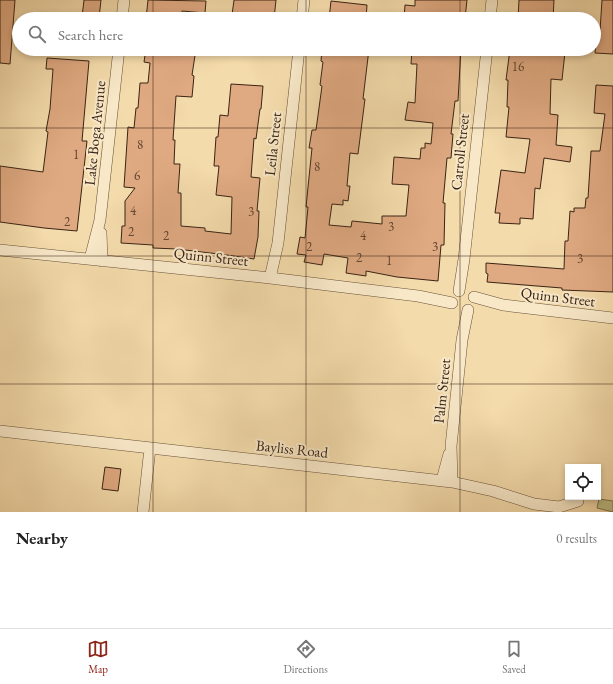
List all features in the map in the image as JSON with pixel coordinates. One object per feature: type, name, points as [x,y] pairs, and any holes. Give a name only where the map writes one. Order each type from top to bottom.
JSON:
[{"type":"street","points":[[123,12],[124,0]]},
{"type":"street","points":[[303,12],[304,0]]},
{"type":"street","points":[[491,12],[492,0]]},
{"type":"street","name":"Lake Boga Avenue","points":[[90,259],[100,220],[118,56]]},
{"type":"street","name":"Leila Street","points":[[274,279],[298,56]]},
{"type":"street","name":"Carroll Street","points":[[463,300],[464,259],[485,56]]},
{"type":"street","name":"Lake Boga Avenue","points":[[100,220],[102,261]]},
{"type":"street","name":"Quinn Street","points":[[0,250],[274,279],[612,318]]},
{"type":"street","name":"Palm Street","points":[[447,481],[462,340],[463,300]]},
{"type":"street","name":"Bayliss Road","points":[[0,431],[447,481],[493,491],[534,504],[559,507],[578,501]]},
{"type":"street","points":[[143,512],[150,448]]},
{"type":"green space","points":[[599,500],[613,501],[613,512],[597,508]]},
{"type":"building","points":[[0,0],[15,0],[14,12],[12,12],[10,64],[0,63]]},
{"type":"building","points":[[84,0],[101,0],[100,12],[83,12]]},
{"type":"building","points":[[148,0],[206,1],[205,12],[147,12]]},
{"type":"building","points":[[234,0],[276,0],[275,12],[232,12]]},
{"type":"building","points":[[415,0],[467,0],[466,12],[404,12],[405,5],[415,6]]},
{"type":"building","points":[[519,0],[554,0],[553,12],[518,12]]},
{"type":"building","points":[[602,0],[613,0],[613,54],[601,53]]},
{"type":"building","points":[[331,1],[367,5],[366,12],[330,12]]},
{"type":"building","points":[[145,56],[195,56],[192,75],[194,76],[192,97],[176,96],[173,140],[175,140],[174,164],[180,164],[178,193],[181,193],[181,226],[205,228],[205,231],[231,234],[232,197],[216,195],[219,166],[214,166],[216,137],[218,137],[220,115],[228,116],[231,84],[263,86],[256,139],[254,138],[251,177],[260,178],[257,211],[259,211],[258,237],[254,259],[177,249],[153,248],[153,245],[121,243],[122,226],[125,226],[125,201],[135,188],[124,187],[128,127],[134,128],[136,108],[138,108],[140,83],[148,83],[150,63],[144,62]]},
{"type":"building","points":[[321,56],[368,56],[363,99],[365,99],[358,154],[350,153],[347,186],[350,186],[348,201],[343,200],[343,205],[332,204],[329,225],[351,227],[352,221],[382,224],[382,216],[406,216],[409,185],[392,184],[394,157],[420,159],[421,148],[425,148],[425,143],[431,144],[433,123],[405,120],[408,102],[415,103],[417,64],[411,64],[412,56],[461,56],[458,101],[455,101],[451,134],[453,134],[451,158],[447,158],[443,203],[445,203],[444,245],[441,245],[438,281],[397,277],[366,271],[366,276],[346,273],[348,258],[324,254],[322,265],[304,262],[306,255],[297,254],[300,237],[305,238],[308,207],[306,207],[312,148],[309,148],[312,130],[316,130],[322,86],[320,85],[323,62],[321,61]]},
{"type":"building","points":[[509,56],[565,56],[562,80],[551,79],[550,114],[558,115],[556,145],[572,147],[570,162],[544,158],[540,189],[535,188],[533,219],[520,218],[520,224],[499,223],[500,213],[495,213],[501,170],[525,173],[530,139],[506,137],[509,107],[507,107],[508,80],[506,80]]},
{"type":"building","points":[[47,58],[89,61],[82,141],[87,141],[77,231],[0,222],[0,166],[43,172],[53,69],[46,69]]},
{"type":"building","points":[[596,85],[613,86],[613,292],[562,290],[562,288],[487,282],[488,274],[486,273],[486,263],[564,269],[565,241],[568,241],[570,211],[574,212],[574,208],[585,208],[586,198],[588,198],[591,151],[600,151],[605,114],[594,113]]},
{"type":"building","points":[[105,467],[121,469],[118,491],[102,489]]}]
